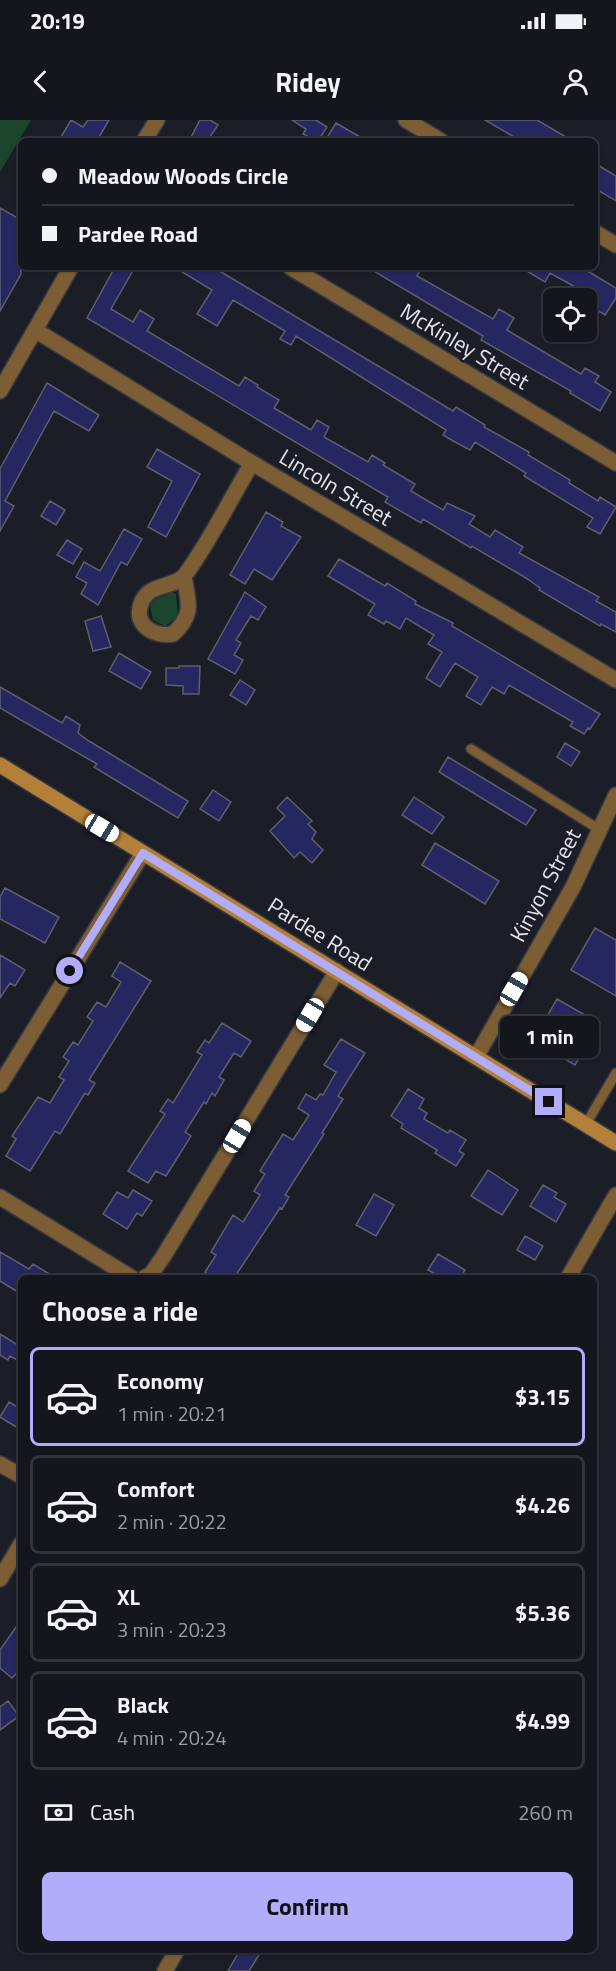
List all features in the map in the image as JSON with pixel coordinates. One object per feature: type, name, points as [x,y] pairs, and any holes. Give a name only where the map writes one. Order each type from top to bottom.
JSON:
[{"type":"main road","name":"Pardee Road","points":[[0,765],[616,1143]]},
{"type":"street","points":[[146,138],[157,120]]},
{"type":"street","points":[[406,120],[436,138]]},
{"type":"street","points":[[598,234],[616,245]]},
{"type":"street","points":[[0,391],[69,270]]},
{"type":"street","name":"McKinley Street","points":[[295,270],[616,463]]},
{"type":"street","name":"Lincoln Street","points":[[35,330],[252,464],[616,680]]},
{"type":"street","points":[[184,577],[252,464]]},
{"type":"street","name":"Kinyon Street","points":[[476,1057],[573,887],[616,795]]},
{"type":"street","points":[[0,1085],[143,853]]},
{"type":"street","points":[[149,1275],[163,1257],[338,971]]},
{"type":"street","points":[[570,1275],[616,1195]]},
{"type":"street","points":[[0,1197],[127,1275]]},
{"type":"street","points":[[0,1464],[18,1474]]},
{"type":"street","points":[[0,1578],[18,1549]]},
{"type":"street","points":[[165,1971],[175,1953]]},
{"type":"lane","points":[[471,749],[600,830]]},
{"type":"lane","points":[[586,1124],[616,1073]]},
{"type":"green space","points":[[0,120],[31,120],[20,138],[18,138],[0,172]]},
{"type":"green space","points":[[172,592],[176,594],[178,617],[165,626],[153,620],[150,606],[154,600]]},
{"type":"building","points":[[71,120],[83,127],[88,120],[109,120],[99,137],[101,138],[61,137]]},
{"type":"building","points":[[200,120],[210,120],[218,125],[209,138],[191,138]]},
{"type":"building","points":[[292,120],[316,120],[327,127],[320,138],[310,138],[303,134],[306,129]]},
{"type":"building","points":[[485,120],[537,120],[568,138],[516,138]]},
{"type":"building","points":[[336,123],[362,138],[327,138]]},
{"type":"building","points":[[598,165],[616,176],[616,201],[598,190]]},
{"type":"building","points":[[0,208],[18,218],[18,270],[21,270],[21,274],[0,311]]},
{"type":"building","points":[[113,270],[133,270],[111,309],[133,322],[140,310],[154,319],[147,331],[239,386],[245,377],[279,400],[274,408],[311,430],[317,420],[329,427],[324,437],[368,462],[372,455],[385,463],[383,465],[415,484],[411,491],[443,510],[447,503],[475,516],[469,524],[490,537],[495,530],[523,547],[519,553],[599,597],[596,601],[616,612],[616,632],[601,624],[600,626],[539,590],[540,588],[526,578],[472,546],[471,548],[423,519],[421,523],[385,502],[388,497],[87,318]]},
{"type":"building","points":[[179,270],[218,270],[453,411],[456,407],[485,425],[484,427],[529,452],[528,455],[570,480],[569,483],[598,501],[600,497],[616,507],[600,534],[587,527],[593,518],[524,476],[526,473],[475,442],[470,450],[443,435],[446,430],[296,336],[291,345],[280,339],[285,331],[233,300],[217,326],[197,314],[212,290]]},
{"type":"building","points":[[372,270],[420,270],[417,276],[493,319],[499,309],[514,318],[507,330],[581,374],[585,368],[599,376],[595,382],[611,392],[600,411],[570,393],[571,391],[481,340],[483,336]]},
{"type":"building","points":[[525,270],[586,270],[616,288],[616,298],[605,315],[597,310],[597,288],[577,288],[550,273],[545,282]]},
{"type":"building","points":[[47,383],[99,415],[89,431],[54,411],[5,501],[14,506],[0,531],[0,469]]},
{"type":"building","points":[[157,449],[200,474],[166,537],[148,527],[172,481],[147,467]]},
{"type":"building","points":[[50,501],[65,510],[56,525],[41,516]]},
{"type":"building","points":[[266,512],[283,522],[281,526],[301,537],[272,580],[254,569],[245,584],[230,575]]},
{"type":"building","points":[[124,529],[142,539],[127,565],[121,562],[98,605],[81,594],[87,583],[76,577],[84,562],[100,571]]},
{"type":"building","points":[[67,540],[82,549],[73,564],[57,555]]},
{"type":"building","points":[[339,559],[385,586],[387,583],[416,601],[415,604],[453,623],[452,626],[600,714],[584,734],[570,726],[573,722],[509,685],[504,694],[492,687],[481,705],[466,696],[478,677],[455,663],[440,687],[426,678],[442,652],[428,644],[434,635],[406,618],[400,629],[386,621],[384,624],[368,615],[375,604],[328,576]]},
{"type":"building","points":[[245,592],[266,607],[258,620],[251,616],[236,640],[241,643],[234,655],[243,660],[235,674],[208,659]]},
{"type":"building","points":[[101,616],[111,647],[93,651],[85,621]]},
{"type":"building","points":[[119,653],[151,672],[141,689],[109,671]]},
{"type":"building","points":[[179,666],[200,666],[199,694],[183,694],[183,686],[166,685],[166,668],[179,668]]},
{"type":"building","points":[[240,680],[255,690],[246,705],[230,695]]},
{"type":"building","points":[[0,687],[62,723],[66,716],[80,725],[78,733],[89,741],[188,801],[178,818],[94,767],[97,764],[0,708]]},
{"type":"building","points":[[565,743],[580,752],[571,766],[557,757]]},
{"type":"building","points":[[448,757],[536,810],[526,825],[439,772]]},
{"type":"building","points":[[213,790],[231,802],[219,821],[200,809]]},
{"type":"building","points":[[287,797],[312,821],[308,824],[316,832],[312,839],[323,850],[312,863],[300,852],[294,858],[270,831],[285,816],[277,808]]},
{"type":"building","points":[[414,797],[444,817],[432,834],[402,815]]},
{"type":"building","points":[[435,843],[499,881],[485,904],[422,865]]},
{"type":"building","points":[[5,888],[59,917],[45,943],[0,919],[0,897]]},
{"type":"building","points":[[595,928],[616,940],[616,996],[571,970]]},
{"type":"building","points":[[0,955],[25,970],[15,986],[10,983],[0,998]]},
{"type":"building","points":[[120,962],[151,981],[89,1080],[95,1083],[88,1095],[85,1093],[60,1134],[55,1131],[30,1171],[6,1156],[16,1139],[12,1136],[38,1097],[50,1103],[64,1080],[59,1077],[69,1061],[63,1057],[73,1042],[78,1045],[93,1021],[87,1017],[97,1002],[106,1007],[121,982],[112,976]]},
{"type":"building","points":[[557,999],[599,1023],[575,1065],[533,1041]]},
{"type":"building","points":[[222,1023],[251,1041],[241,1057],[234,1053],[219,1077],[224,1080],[215,1096],[212,1093],[206,1104],[204,1102],[185,1132],[191,1136],[166,1176],[156,1171],[148,1183],[128,1171],[165,1114],[160,1111],[168,1099],[173,1103],[202,1055],[197,1052],[205,1040],[209,1043]]},
{"type":"building","points":[[341,1039],[365,1053],[338,1096],[343,1099],[322,1133],[324,1134],[285,1195],[289,1197],[236,1275],[210,1275],[205,1272],[216,1255],[211,1252],[233,1215],[243,1222],[260,1195],[254,1191],[265,1174],[260,1171],[283,1134],[293,1140],[309,1115],[298,1108],[306,1094],[316,1100],[320,1094],[323,1095],[336,1072],[324,1065]]},
{"type":"building","points":[[408,1089],[424,1099],[419,1108],[427,1113],[424,1119],[466,1140],[459,1151],[464,1154],[456,1166],[435,1153],[437,1150],[401,1128],[403,1124],[391,1116]]},
{"type":"building","points":[[488,1170],[518,1190],[502,1215],[471,1196]]},
{"type":"building","points":[[543,1185],[557,1193],[554,1197],[566,1204],[556,1222],[530,1206]]},
{"type":"building","points":[[133,1190],[152,1201],[142,1216],[137,1213],[127,1229],[103,1214],[117,1192],[128,1198]]},
{"type":"building","points":[[374,1194],[394,1205],[376,1236],[356,1225]]},
{"type":"building","points":[[525,1236],[543,1246],[535,1260],[517,1250]]},
{"type":"building","points":[[0,1252],[29,1269],[33,1264],[51,1275],[18,1275],[18,1292],[0,1281]]},
{"type":"building","points":[[438,1254],[465,1270],[462,1275],[437,1275],[428,1270]]},
{"type":"building","points":[[0,1334],[18,1345],[18,1360],[10,1356],[8,1360],[0,1355]]},
{"type":"building","points":[[9,1402],[18,1407],[18,1428],[0,1417]]},
{"type":"building","points":[[18,1624],[18,1672],[12,1678],[0,1668],[0,1650]]},
{"type":"building","points":[[8,1701],[18,1717],[0,1730],[0,1707]]},
{"type":"building","points":[[238,1953],[260,1953],[249,1971],[228,1971]]},
{"type":"route","points":[[70,971],[143,853],[549,1102]]}]
